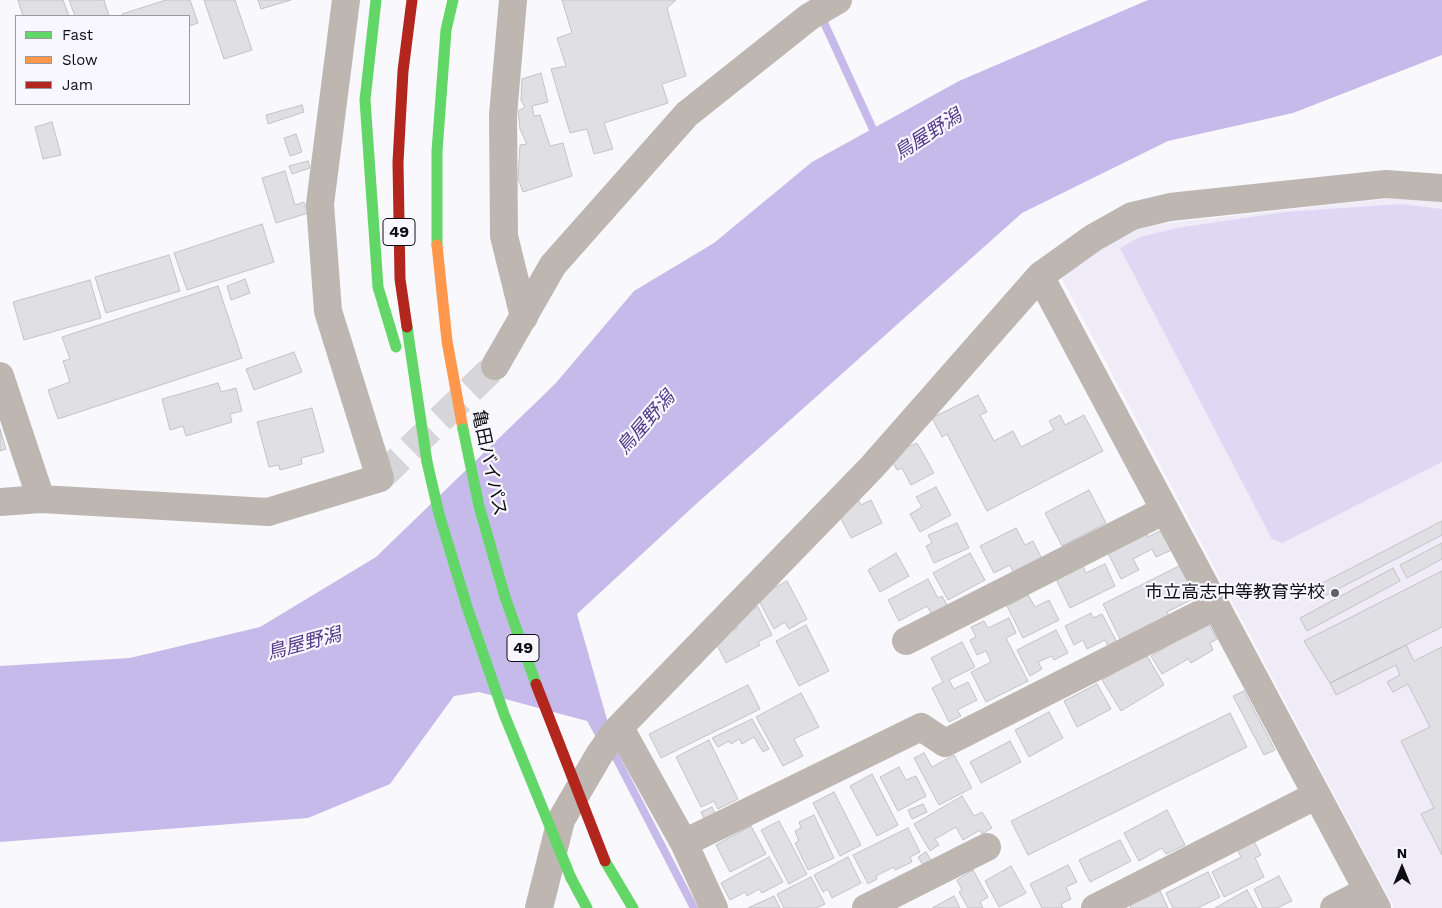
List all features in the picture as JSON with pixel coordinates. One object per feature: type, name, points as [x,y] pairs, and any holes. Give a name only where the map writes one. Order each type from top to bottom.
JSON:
[{"type":"highway","points":[[376,0],[365,100],[378,287],[420,425]]},
{"type":"highway","name":"49","points":[[412,0],[403,71],[398,162],[400,279],[420,425],[427,462],[439,514],[471,620],[504,714],[571,878],[587,908]]},
{"type":"highway","name":"亀田バイパス","points":[[453,0],[446,30],[437,151],[437,246],[447,341],[478,506],[505,597],[541,699],[605,861],[632,908]]},
{"type":"street","points":[[0,502],[41,500],[268,512],[380,478],[328,311],[320,204],[346,0]]},
{"type":"street","points":[[513,0],[503,115],[504,236],[524,317]]},
{"type":"street","points":[[496,366],[553,265],[687,114],[809,17],[838,0]]},
{"type":"street","points":[[540,908],[560,820],[599,755],[617,730],[872,466],[1040,276],[1093,238],[1132,216],[1170,206],[1386,184],[1442,188]]},
{"type":"street","points":[[1040,276],[1372,899],[1334,908]]},
{"type":"street","points":[[0,376],[41,500]]},
{"type":"street","points":[[906,641],[1165,510]]},
{"type":"street","points":[[684,843],[922,727],[944,743],[1216,606]]},
{"type":"street","points":[[617,730],[684,843],[714,908]]},
{"type":"street","points":[[1095,908],[1317,796]]},
{"type":"street","points":[[866,908],[987,847]]},
{"type":"shaded area","name":"市立高志中等教育学校","points":[[1420,195],[1442,200],[1442,908],[1394,908],[1062,279],[1083,258],[1141,226]]},
{"type":"shaded area","points":[[1401,204],[1442,209],[1442,462],[1282,543],[1272,539],[1120,248],[1140,237],[1177,228],[1285,212]]},
{"type":"water","name":"鳥屋野潟","points":[[1148,0],[1442,0],[1442,55],[1293,113],[1168,141],[1022,213],[695,505],[577,614],[608,723],[597,739],[587,721],[479,692],[454,696],[390,784],[308,818],[0,842],[0,666],[130,658],[260,627],[376,557],[555,384],[634,291],[714,243],[812,162],[959,81]]},
{"type":"building","points":[[18,0],[63,0],[69,15],[23,15]]},
{"type":"building","points":[[69,0],[104,0],[109,15],[75,15]]},
{"type":"building","points":[[166,0],[190,0],[198,23],[190,26],[190,15],[122,14]]},
{"type":"building","points":[[204,0],[235,0],[252,50],[224,59]]},
{"type":"building","points":[[258,0],[291,0],[261,9]]},
{"type":"building","points":[[562,0],[676,0],[667,8],[686,76],[662,84],[668,103],[604,123],[613,149],[594,154],[587,129],[570,133],[551,69],[566,66],[557,38],[572,33]]},
{"type":"building","points":[[541,73],[548,102],[532,106],[534,116],[540,115],[550,146],[563,143],[572,176],[523,192],[518,179],[520,145],[527,144],[520,129],[518,111],[525,107],[521,100],[522,79]]},
{"type":"building","points":[[302,105],[304,112],[268,124],[266,115]]},
{"type":"building","points":[[52,122],[61,155],[43,159],[35,127]]},
{"type":"building","points":[[296,134],[302,152],[290,156],[284,138]]},
{"type":"building","points":[[308,161],[310,168],[292,174],[289,166]]},
{"type":"building","points":[[285,171],[295,205],[304,202],[308,213],[276,223],[262,178]]},
{"type":"building","points":[[262,224],[274,262],[187,290],[174,253]]},
{"type":"building","points":[[169,255],[180,291],[106,313],[95,277]]},
{"type":"building","points":[[245,279],[250,293],[231,300],[227,286]]},
{"type":"building","points":[[90,280],[101,318],[24,340],[13,302]]},
{"type":"building","points":[[218,286],[242,358],[58,419],[48,390],[70,382],[63,361],[70,359],[62,337]]},
{"type":"building","points":[[294,352],[302,372],[254,390],[246,369]]},
{"type":"building","points":[[218,383],[221,392],[236,388],[242,411],[230,414],[232,422],[186,436],[183,426],[170,430],[162,399]]},
{"type":"building","points":[[978,395],[987,412],[980,415],[994,441],[1013,431],[1021,447],[1054,430],[1049,421],[1060,415],[1065,425],[1084,415],[1103,451],[987,511],[947,434],[942,437],[932,418]]},
{"type":"building","points":[[312,408],[324,452],[301,458],[302,464],[280,470],[279,465],[269,467],[257,422]]},
{"type":"building","points":[[0,429],[6,449],[0,451]]},
{"type":"building","points":[[907,442],[910,446],[917,443],[934,473],[911,485],[902,468],[897,470],[891,459]]},
{"type":"building","points":[[936,487],[951,515],[920,532],[910,514],[922,507],[916,497]]},
{"type":"building","points":[[1089,490],[1106,523],[1062,546],[1045,513]]},
{"type":"building","points":[[858,499],[861,505],[871,500],[882,523],[851,538],[836,509]]},
{"type":"building","points":[[1442,521],[1442,535],[1315,601],[1309,590]]},
{"type":"building","points":[[957,523],[969,548],[934,563],[926,546],[932,543],[928,535]]},
{"type":"building","points":[[1016,528],[1025,545],[1033,541],[1043,561],[1015,576],[1010,565],[994,573],[980,546]]},
{"type":"building","points":[[1164,529],[1174,549],[1156,557],[1152,549],[1133,559],[1139,570],[1121,579],[1108,553],[1147,534],[1148,537]]},
{"type":"building","points":[[1442,543],[1442,559],[1407,578],[1400,565]]},
{"type":"building","points":[[896,553],[909,576],[880,592],[868,570]]},
{"type":"building","points":[[970,553],[985,580],[948,600],[933,573]]},
{"type":"building","points":[[1105,564],[1115,586],[1070,608],[1056,579],[1083,566],[1086,573]]},
{"type":"building","points":[[1181,565],[1197,597],[1167,612],[1172,622],[1121,641],[1103,604]]},
{"type":"building","points":[[1393,568],[1400,581],[1307,631],[1300,618]]},
{"type":"building","points":[[1442,571],[1442,627],[1330,683],[1304,641]]},
{"type":"building","points":[[928,579],[938,598],[942,596],[951,612],[935,620],[927,606],[899,621],[888,600]]},
{"type":"building","points":[[787,581],[807,619],[789,629],[785,622],[774,629],[757,597]]},
{"type":"building","points":[[1028,595],[1035,607],[1049,600],[1059,620],[1023,638],[1007,606]]},
{"type":"building","points":[[758,607],[772,635],[758,642],[760,645],[726,663],[714,639],[737,628],[731,617]]},
{"type":"building","points":[[1091,613],[1093,618],[1102,614],[1119,646],[1110,650],[1105,640],[1087,649],[1083,640],[1074,645],[1065,626]]},
{"type":"building","points":[[1009,618],[1016,633],[1006,638],[1028,681],[986,702],[971,672],[991,662],[986,651],[977,655],[970,640],[976,637],[971,627],[984,621],[988,628]]},
{"type":"building","points":[[1207,622],[1217,639],[1210,643],[1213,650],[1191,663],[1188,659],[1162,674],[1151,656]]},
{"type":"building","points":[[806,625],[829,671],[799,686],[776,641]]},
{"type":"building","points":[[1056,630],[1068,653],[1054,660],[1052,656],[1038,662],[1042,669],[1030,676],[1017,650]]},
{"type":"building","points":[[962,642],[975,667],[949,680],[954,689],[968,682],[977,700],[957,710],[961,716],[949,722],[932,688],[943,682],[931,658]]},
{"type":"building","points":[[1406,645],[1414,661],[1442,647],[1442,855],[1421,814],[1434,808],[1401,741],[1430,727],[1408,684],[1393,692],[1387,682],[1400,675],[1396,665],[1336,695],[1330,683]]},
{"type":"building","points":[[1146,654],[1164,685],[1121,711],[1102,680]]},
{"type":"building","points":[[1097,684],[1111,709],[1077,727],[1064,701]]},
{"type":"building","points":[[748,685],[760,709],[661,758],[649,734]]},
{"type":"building","points":[[1244,691],[1275,750],[1264,755],[1233,696]]},
{"type":"building","points":[[801,693],[819,727],[794,739],[803,756],[783,766],[756,717]]},
{"type":"building","points":[[1049,712],[1063,738],[1029,757],[1015,730]]},
{"type":"building","points":[[1230,713],[1247,747],[1028,855],[1011,821]]},
{"type":"building","points":[[752,719],[769,749],[763,752],[754,737],[742,744],[739,739],[731,744],[729,741],[718,747],[712,738]]},
{"type":"building","points":[[709,740],[738,799],[718,809],[714,801],[701,807],[676,757]]},
{"type":"building","points":[[1010,741],[1021,762],[981,783],[970,762]]},
{"type":"building","points":[[924,753],[932,767],[954,755],[972,788],[939,805],[914,758]]},
{"type":"building","points":[[899,767],[906,780],[916,776],[926,796],[898,811],[880,777]]},
{"type":"building","points":[[872,774],[898,825],[877,836],[850,786]]},
{"type":"building","points":[[834,792],[861,845],[840,856],[813,803]]},
{"type":"building","points":[[962,796],[974,816],[982,812],[992,828],[982,834],[980,830],[963,840],[956,827],[935,839],[939,845],[930,851],[914,824]]},
{"type":"building","points":[[923,804],[927,812],[912,819],[908,810]]},
{"type":"building","points":[[712,807],[716,815],[705,820],[701,812]]},
{"type":"building","points":[[1167,810],[1185,845],[1166,854],[1162,848],[1139,861],[1124,833]]},
{"type":"building","points":[[814,815],[834,858],[808,870],[795,843],[799,841],[795,831],[801,828],[799,822]]},
{"type":"building","points":[[779,821],[807,874],[789,884],[761,830]]},
{"type":"building","points":[[751,826],[766,854],[730,872],[716,845]]},
{"type":"building","points":[[908,828],[920,852],[910,857],[912,862],[895,870],[894,867],[876,876],[877,879],[868,884],[853,855]]},
{"type":"building","points":[[1253,839],[1261,855],[1255,858],[1264,877],[1224,897],[1212,872],[1241,857],[1236,847]]},
{"type":"building","points":[[1120,840],[1131,861],[1090,882],[1079,860]]},
{"type":"building","points":[[926,852],[931,860],[923,865],[918,857]]},
{"type":"building","points":[[769,857],[783,882],[762,893],[759,889],[747,896],[745,892],[730,900],[721,883]]},
{"type":"building","points":[[848,857],[861,883],[832,898],[828,889],[823,892],[814,875]]},
{"type":"building","points":[[1068,865],[1077,882],[1066,887],[1071,899],[1061,904],[1063,908],[1042,908],[1030,884]]},
{"type":"building","points":[[1011,866],[1026,893],[999,907],[985,881]]},
{"type":"building","points":[[973,870],[988,897],[980,902],[983,908],[968,908],[959,892],[962,890],[957,880]]},
{"type":"building","points":[[1208,872],[1220,897],[1198,908],[1173,908],[1166,893]]},
{"type":"building","points":[[1279,876],[1292,901],[1277,908],[1263,908],[1254,889]]},
{"type":"building","points":[[811,877],[825,904],[816,908],[784,908],[777,894]]},
{"type":"building","points":[[1247,890],[1257,908],[1215,908]]},
{"type":"building","points":[[1160,891],[1168,908],[1131,908],[1130,905]]},
{"type":"building","points":[[774,896],[780,908],[748,908]]},
{"type":"building","points":[[954,896],[960,908],[932,908]]},
{"type":"waterway","points":[[821,16],[877,138]]},
{"type":"waterway","points":[[611,748],[694,908]]},
{"type":"tunnel","points":[[380,478],[495,366]]},
{"type":"traffic: fast","points":[[376,0],[365,100],[378,287],[396,347]]},
{"type":"traffic: fast","points":[[437,245],[437,151],[446,30],[453,0]]},
{"type":"traffic: fast","points":[[407,327],[427,462]]},
{"type":"traffic: fast","points":[[463,429],[479,506],[505,597],[536,684]]},
{"type":"traffic: fast","points":[[427,462],[439,514],[468,610],[504,714],[571,878]]},
{"type":"traffic: fast","points":[[605,861],[633,908]]},
{"type":"traffic: fast","points":[[571,878],[587,908]]},
{"type":"traffic: slow","points":[[437,245],[447,341],[463,429]]},
{"type":"traffic: jam","points":[[407,327],[400,279],[398,162],[403,71],[412,0]]},
{"type":"traffic: jam","points":[[536,684],[605,861]]},
{"type":"place","name":"市立高志中等教育学校","points":[[1335,593]]}]
